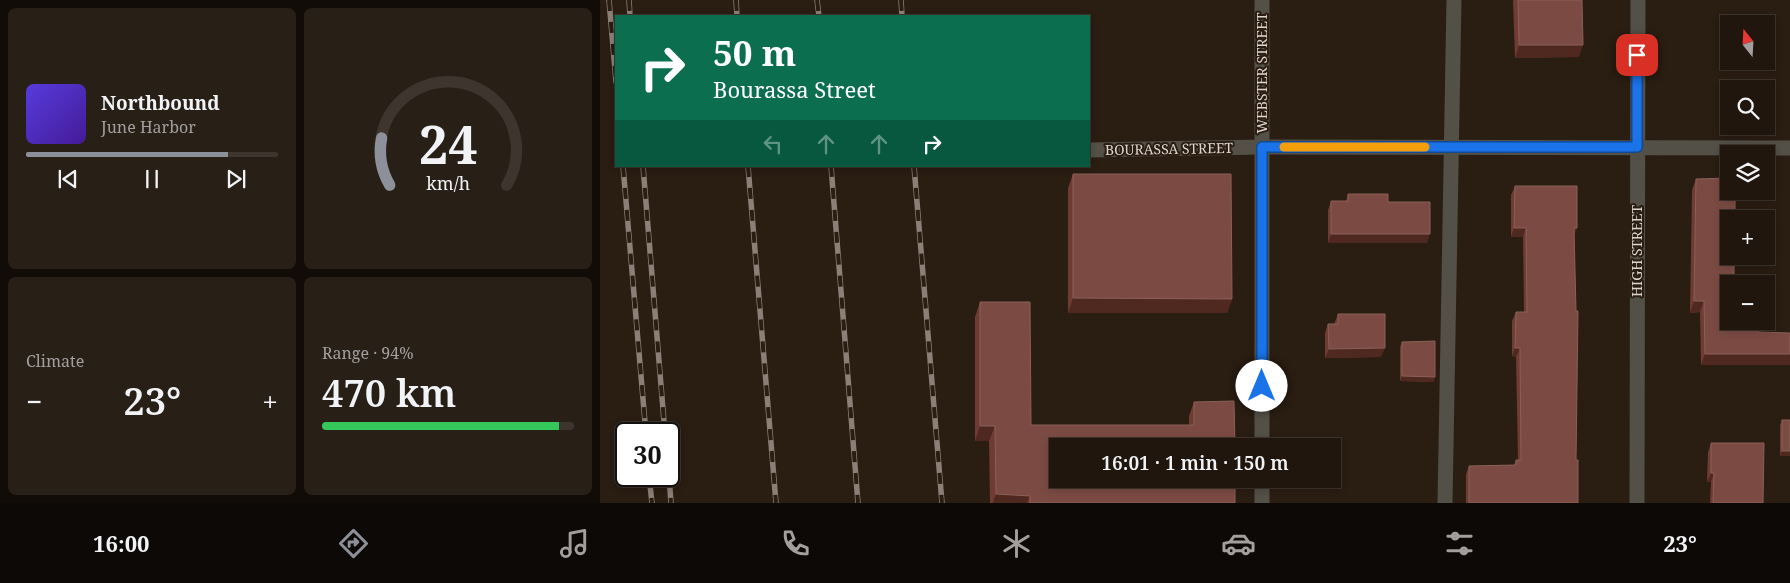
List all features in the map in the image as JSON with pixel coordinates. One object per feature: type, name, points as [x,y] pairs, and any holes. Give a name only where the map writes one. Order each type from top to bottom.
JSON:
[{"type":"street","name":"WEBSTER STREET","points":[[1262,0],[1262,438]]},
{"type":"street","points":[[1445,503],[1454,0]]},
{"type":"street","name":"HIGH STREET","points":[[1637,503],[1638,0]]},
{"type":"street","name":"BOURASSA STREET","points":[[1090,150],[1262,147],[1790,148]]},
{"type":"street","points":[[1262,488],[1262,503]]},
{"type":"building","points":[[1518,0],[1582,0],[1583,45],[1519,45]]},
{"type":"building","points":[[1073,174],[1231,174],[1232,299],[1073,298]]},
{"type":"building","points":[[1720,178],[1720,200],[1735,200],[1735,210],[1720,210],[1720,265],[1734,265],[1734,275],[1720,275],[1720,330],[1758,330],[1758,332],[1790,333],[1790,354],[1705,354],[1704,301],[1694,301],[1696,179]]},
{"type":"building","points":[[1515,186],[1577,186],[1577,228],[1574,228],[1576,311],[1578,311],[1576,460],[1578,460],[1578,503],[1469,503],[1469,466],[1516,465],[1516,460],[1521,460],[1520,348],[1515,348],[1516,312],[1527,312],[1526,228],[1514,228]]},
{"type":"building","points":[[1348,194],[1388,194],[1388,202],[1430,202],[1430,234],[1331,234],[1331,201],[1348,201]]},
{"type":"building","points":[[980,302],[1030,302],[1031,425],[1194,425],[1194,402],[1234,401],[1235,438],[1049,438],[1049,488],[1235,488],[1235,503],[1030,503],[1030,496],[996,494],[995,426],[980,426]]},
{"type":"building","points":[[1338,314],[1385,314],[1385,348],[1329,349],[1328,324],[1338,324]]},
{"type":"building","points":[[1435,341],[1435,377],[1402,376],[1402,342]]},
{"type":"building","points":[[1782,420],[1790,420],[1790,451],[1782,451]]},
{"type":"building","points":[[1711,443],[1764,443],[1763,503],[1713,503],[1714,473],[1711,473]]},
{"type":"railway","points":[[609,0],[615,70]]},
{"type":"railway","points":[[629,0],[630,15]]},
{"type":"railway","points":[[736,0],[737,15]]},
{"type":"railway","points":[[817,0],[819,15]]},
{"type":"railway","points":[[901,0],[902,15]]},
{"type":"railway","points":[[623,167],[645,422]]},
{"type":"railway","points":[[643,167],[664,422]]},
{"type":"railway","points":[[748,167],[776,503]]},
{"type":"railway","points":[[831,167],[858,503]]},
{"type":"railway","points":[[914,167],[942,503]]},
{"type":"railway","points":[[650,487],[652,503]]},
{"type":"railway","points":[[670,487],[671,503]]},
{"type":"slow traffic","points":[[1284,147],[1425,147]]},
{"type":"route","points":[[1262,386],[1262,147],[1637,147],[1637,55]]}]
